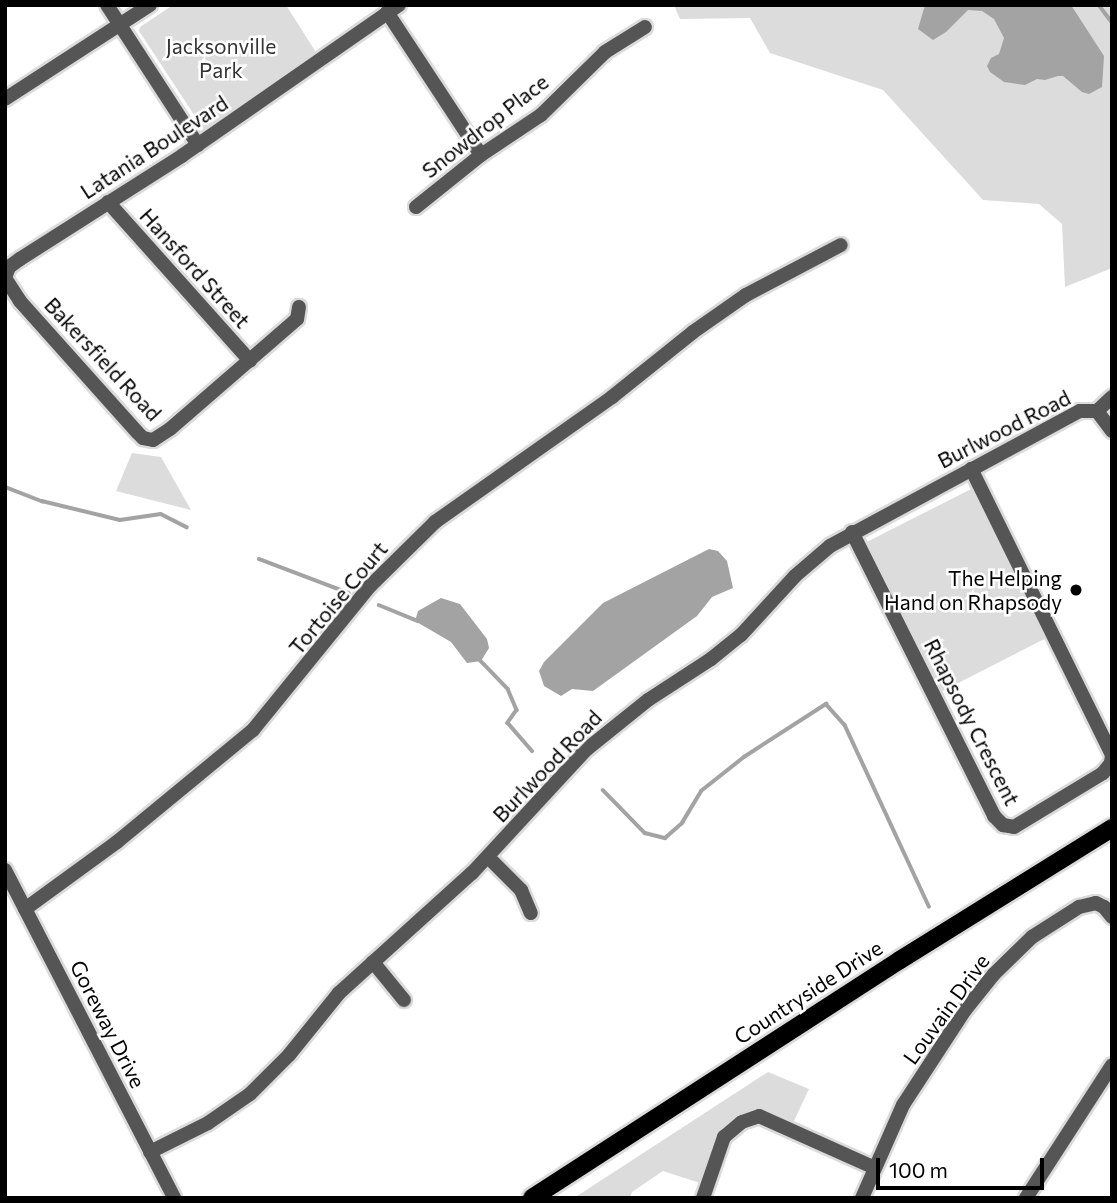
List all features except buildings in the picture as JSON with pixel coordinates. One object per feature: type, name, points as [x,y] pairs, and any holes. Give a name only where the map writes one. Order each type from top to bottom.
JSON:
[{"type":"main road","name":"Countryside Drive","points":[[532,1198],[888,967],[1112,828]]},
{"type":"street","points":[[107,5],[198,145]]},
{"type":"street","points":[[5,99],[150,5]]},
{"type":"street","points":[[393,9],[481,155]]},
{"type":"street","name":"Latania Boulevard","points":[[5,278],[9,267],[198,145],[393,9]]},
{"type":"street","name":"Snowdrop Place","points":[[416,207],[481,155],[541,115],[605,52],[645,27]]},
{"type":"street","name":"Hansford Street","points":[[108,202],[250,361]]},
{"type":"street","name":"Tortoise Court","points":[[25,909],[117,842],[253,730],[371,585],[435,522],[612,397],[692,332],[746,295],[841,245]]},
{"type":"street","name":"Bakersfield Road","points":[[5,278],[20,301],[143,438],[153,440],[162,436],[250,361],[296,319],[299,307]]},
{"type":"street","points":[[1097,411],[1112,397]]},
{"type":"street","name":"Burlwood Road","points":[[150,1152],[208,1123],[250,1094],[289,1055],[323,1010],[488,857],[587,749],[648,700],[725,648],[758,619],[795,576],[852,532],[1080,411],[1097,411],[1112,431]]},
{"type":"street","name":"Rhapsody Crescent","points":[[852,532],[994,816],[1003,825],[1014,827],[1103,773],[1111,763],[1112,755],[971,469]]},
{"type":"street","points":[[488,857],[521,890],[531,913]]},
{"type":"street","name":"Goreway Drive","points":[[5,870],[174,1198]]},
{"type":"street","name":"Louvain Drive","points":[[862,1198],[873,1167],[903,1105],[978,993],[1012,954],[1032,937],[1087,904],[1104,906],[1112,917]]},
{"type":"street","points":[[373,962],[404,1000]]},
{"type":"street","points":[[1026,1198],[1112,1065]]},
{"type":"street","points":[[703,1198],[724,1137],[742,1122],[760,1116],[873,1167]]},
{"type":"green space","name":"Jacksonville Park","points":[[173,5],[286,5],[317,54],[204,130],[139,31],[140,27]]},
{"type":"green space","points":[[674,5],[1112,5],[1112,268],[1065,287],[1062,224],[1039,204],[983,200],[883,90],[770,53],[750,18],[680,19]]},
{"type":"green space","points":[[132,453],[161,457],[191,510],[116,491]]},
{"type":"green space","points":[[971,489],[1047,638],[943,691],[867,542]]},
{"type":"green space","points":[[768,1072],[809,1089],[793,1123],[764,1110],[749,1111],[737,1118],[719,1130],[700,1183],[663,1171],[632,1192],[630,1198],[574,1198]]},
{"type":"shaded area","points":[[925,5],[1071,5],[1104,56],[1102,87],[1089,94],[1082,92],[1063,76],[1037,79],[1025,85],[1004,82],[990,72],[987,66],[991,58],[999,54],[1004,38],[994,19],[982,11],[968,10],[946,32],[933,40],[918,29]]},
{"type":"shaded area","points":[[709,549],[718,551],[727,561],[733,588],[712,597],[697,616],[593,691],[572,689],[561,696],[544,686],[539,671],[544,662],[603,603]]},
{"type":"shaded area","points":[[441,598],[460,604],[487,639],[489,648],[481,661],[467,663],[451,642],[415,621],[418,611]]},
{"type":"waterway","points":[[1099,5],[1112,22]]},
{"type":"waterway","points":[[5,487],[42,501],[120,520],[161,514],[187,527]]},
{"type":"waterway","points":[[259,559],[349,593]]},
{"type":"waterway","points":[[379,605],[418,621]]},
{"type":"waterway","points":[[478,658],[508,689],[517,710],[508,723],[532,751]]},
{"type":"waterway","points":[[603,790],[645,833],[665,838],[682,823],[701,791],[744,757],[826,704],[845,725],[929,906]]},
{"type":"place","name":"The Helping Hand on Rhapsody","points":[[1076,590]]}]
